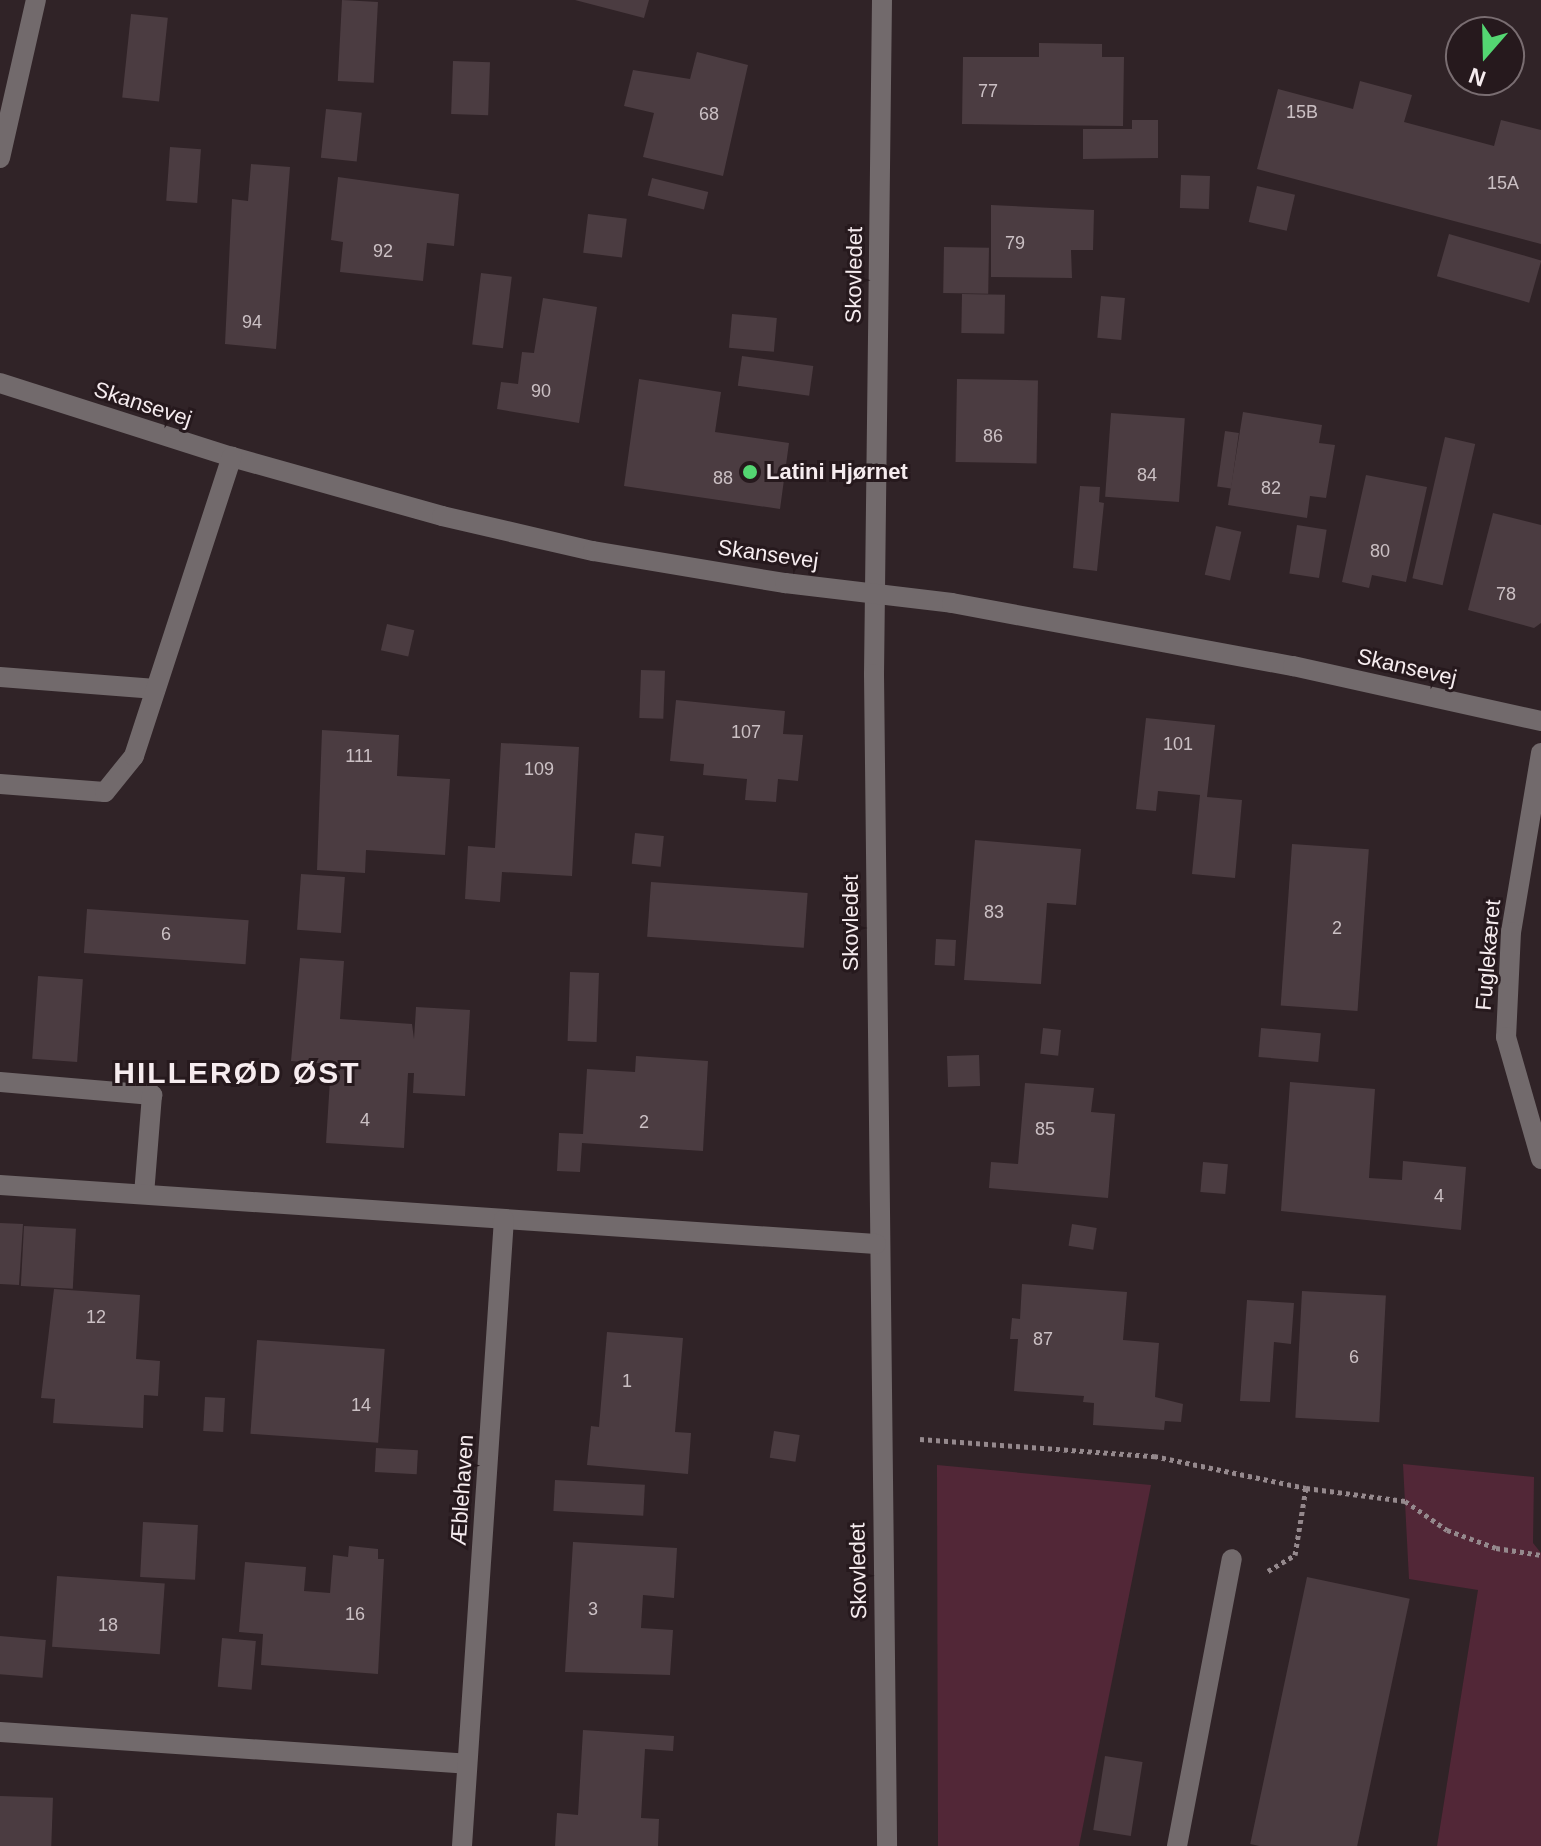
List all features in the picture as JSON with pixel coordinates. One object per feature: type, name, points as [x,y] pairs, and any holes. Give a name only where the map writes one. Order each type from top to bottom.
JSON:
[{"type":"street","points":[[0,158],[36,0]]},
{"type":"street","name":"Skovledet","points":[[882,0],[873,590],[876,1244],[887,1846]]},
{"type":"street","name":"Skansevej","points":[[0,383],[232,457],[442,516],[593,551],[785,583],[873,590],[1293,666],[1541,721]]},
{"type":"street","points":[[0,784],[105,792],[134,756],[232,457]]},
{"type":"street","points":[[0,677],[156,689]]},
{"type":"street","name":"Fuglekæret","points":[[1541,753],[1511,932],[1506,1037],[1541,1159]]},
{"type":"street","points":[[0,1082],[152,1095],[144,1194]]},
{"type":"street","points":[[0,1185],[876,1244]]},
{"type":"street","name":"Æblehaven","points":[[462,1846],[504,1219]]},
{"type":"street","points":[[1177,1846],[1232,1559]]},
{"type":"street","points":[[0,1732],[467,1764]]},
{"type":"path","points":[[879,1436],[1154,1456],[1306,1488],[1405,1501],[1447,1530],[1496,1548],[1541,1555]]},
{"type":"path","points":[[1224,1599],[1295,1555],[1306,1488]]},
{"type":"shaded area","points":[[1403,1464],[1534,1477],[1533,1543],[1541,1553],[1541,1846],[1437,1846],[1478,1590],[1409,1579]]},
{"type":"shaded area","points":[[937,1465],[1151,1485],[1079,1846],[938,1846]]},
{"type":"building","points":[[342,0],[378,2],[374,83],[338,81]]},
{"type":"building","points":[[575,0],[649,0],[644,18]]},
{"type":"building","points":[[131,14],[168,18],[159,101],[122,98]]},
{"type":"building","points":[[1039,43],[1102,44],[1102,57],[1124,57],[1123,126],[962,124],[963,57],[1039,57]]},
{"type":"building","points":[[697,52],[748,65],[723,176],[643,157],[654,113],[624,106],[633,70],[690,79]]},
{"type":"building","points":[[453,61],[490,62],[488,115],[451,114]]},
{"type":"building","points":[[1360,81],[1412,95],[1404,122],[1494,146],[1501,120],[1541,130],[1541,244],[1257,169],[1278,89],[1353,109]]},
{"type":"building","points":[[326,109],[362,113],[357,161],[321,158]]},
{"type":"building","points":[[1132,120],[1158,120],[1158,158],[1083,159],[1083,129],[1132,129]]},
{"type":"building","points":[[170,147],[201,149],[197,203],[166,201]]},
{"type":"building","points":[[251,164],[290,167],[276,349],[225,344],[232,199],[248,201]]},
{"type":"building","points":[[1181,175],[1210,176],[1209,209],[1180,208]]},
{"type":"building","points":[[338,177],[459,194],[454,246],[427,243],[423,281],[340,272],[343,242],[331,240]]},
{"type":"building","points":[[652,178],[708,192],[704,209],[648,195]]},
{"type":"building","points":[[1257,186],[1295,195],[1287,231],[1249,222]]},
{"type":"building","points":[[991,205],[1094,210],[1093,250],[1071,250],[1072,278],[991,277]]},
{"type":"building","points":[[588,214],[627,219],[622,257],[583,253]]},
{"type":"building","points":[[1449,234],[1541,260],[1529,303],[1437,276]]},
{"type":"building","points":[[944,247],[989,248],[988,294],[943,293]]},
{"type":"building","points":[[481,273],[512,277],[503,348],[472,344]]},
{"type":"building","points":[[962,294],[1005,295],[1004,334],[961,333]]},
{"type":"building","points":[[1101,296],[1125,298],[1121,340],[1097,338]]},
{"type":"building","points":[[543,298],[597,307],[579,423],[497,409],[501,382],[518,384],[522,352],[534,353]]},
{"type":"building","points":[[732,314],[777,318],[774,352],[729,348]]},
{"type":"building","points":[[742,356],[813,366],[809,396],[738,386]]},
{"type":"building","points":[[639,379],[721,392],[715,432],[789,443],[780,509],[624,486]]},
{"type":"building","points":[[957,379],[1038,380],[1037,463],[956,462]]},
{"type":"building","points":[[1243,412],[1322,425],[1319,443],[1335,445],[1326,498],[1310,496],[1307,518],[1228,505]]},
{"type":"building","points":[[1111,413],[1185,418],[1179,502],[1105,497]]},
{"type":"building","points":[[1225,431],[1239,433],[1231,488],[1217,486]]},
{"type":"building","points":[[1445,437],[1475,444],[1443,585],[1412,578]]},
{"type":"building","points":[[1366,475],[1427,487],[1406,582],[1372,575],[1369,588],[1342,582]]},
{"type":"building","points":[[1080,486],[1100,487],[1099,502],[1104,503],[1097,571],[1073,568]]},
{"type":"building","points":[[1493,513],[1541,525],[1541,623],[1534,628],[1468,610]]},
{"type":"building","points":[[1297,525],[1327,530],[1319,578],[1289,573]]},
{"type":"building","points":[[1216,526],[1241,532],[1230,581],[1205,575]]},
{"type":"building","points":[[387,624],[414,630],[408,657],[381,650]]},
{"type":"building","points":[[641,670],[665,671],[663,719],[639,718]]},
{"type":"building","points":[[676,700],[785,711],[783,734],[803,735],[798,781],[778,779],[776,802],[745,800],[747,779],[703,775],[704,764],[670,761]]},
{"type":"building","points":[[1146,718],[1215,725],[1207,797],[1242,800],[1235,878],[1192,874],[1200,795],[1158,791],[1156,811],[1136,809]]},
{"type":"building","points":[[322,730],[399,735],[397,776],[450,779],[445,855],[366,850],[365,873],[317,870]]},
{"type":"building","points":[[501,743],[579,747],[572,876],[502,872],[500,902],[465,899],[468,846],[495,848]]},
{"type":"building","points":[[635,833],[664,836],[661,867],[632,864]]},
{"type":"building","points":[[975,840],[1081,849],[1076,905],[1047,903],[1041,984],[964,980]]},
{"type":"building","points":[[1292,844],[1369,849],[1358,1011],[1281,1006]]},
{"type":"building","points":[[301,874],[345,877],[341,933],[297,930]]},
{"type":"building","points":[[651,882],[808,893],[804,948],[647,937]]},
{"type":"building","points":[[87,909],[249,920],[246,964],[84,953]]},
{"type":"building","points":[[936,939],[956,940],[955,966],[935,965]]},
{"type":"building","points":[[300,958],[344,961],[340,1019],[412,1024],[414,1039],[416,1007],[470,1010],[465,1096],[413,1093],[414,1073],[408,1073],[404,1148],[326,1143],[331,1064],[291,1061]]},
{"type":"building","points":[[570,972],[599,973],[597,1042],[568,1041]]},
{"type":"building","points":[[38,976],[83,979],[77,1062],[32,1059]]},
{"type":"building","points":[[1043,1028],[1061,1030],[1058,1056],[1040,1054]]},
{"type":"building","points":[[1261,1028],[1321,1033],[1318,1062],[1258,1057]]},
{"type":"building","points":[[979,1055],[980,1086],[948,1087],[947,1056]]},
{"type":"building","points":[[636,1056],[708,1061],[703,1151],[582,1143],[580,1172],[557,1171],[559,1133],[583,1134],[587,1069],[635,1072]]},
{"type":"building","points":[[1290,1082],[1375,1089],[1369,1178],[1402,1180],[1403,1161],[1466,1167],[1461,1230],[1281,1211]]},
{"type":"building","points":[[1025,1083],[1094,1088],[1091,1112],[1115,1114],[1108,1198],[989,1188],[991,1162],[1018,1164]]},
{"type":"building","points":[[1203,1162],[1228,1164],[1225,1194],[1200,1192]]},
{"type":"building","points":[[0,1223],[23,1224],[19,1285],[0,1284]]},
{"type":"building","points":[[1072,1224],[1097,1228],[1093,1250],[1069,1246]]},
{"type":"building","points":[[24,1226],[76,1229],[73,1289],[21,1286]]},
{"type":"building","points":[[1022,1284],[1127,1292],[1123,1340],[1159,1343],[1155,1397],[1183,1404],[1181,1422],[1165,1421],[1164,1430],[1093,1425],[1094,1403],[1083,1402],[1084,1396],[1014,1391],[1018,1339],[1010,1339],[1012,1318],[1020,1319]]},
{"type":"building","points":[[54,1289],[140,1295],[136,1359],[160,1361],[158,1396],[144,1395],[143,1428],[53,1423],[55,1399],[41,1398]]},
{"type":"building","points":[[1302,1291],[1386,1295],[1379,1422],[1295,1418]]},
{"type":"building","points":[[1247,1300],[1294,1303],[1291,1344],[1274,1342],[1270,1402],[1240,1401]]},
{"type":"building","points":[[607,1332],[683,1338],[675,1432],[691,1433],[688,1474],[587,1465],[591,1426],[599,1427]]},
{"type":"building","points":[[257,1340],[385,1349],[378,1443],[250,1434]]},
{"type":"building","points":[[205,1397],[225,1398],[223,1432],[203,1431]]},
{"type":"building","points":[[774,1431],[800,1435],[795,1462],[770,1458]]},
{"type":"building","points":[[376,1448],[418,1450],[417,1474],[375,1472]]},
{"type":"building","points":[[555,1480],[645,1485],[643,1516],[553,1511]]},
{"type":"building","points":[[143,1522],[198,1525],[195,1580],[140,1577]]},
{"type":"building","points":[[573,1542],[677,1548],[674,1598],[643,1595],[641,1628],[673,1630],[670,1675],[565,1672]]},
{"type":"building","points":[[349,1546],[378,1549],[378,1559],[384,1559],[378,1674],[261,1665],[263,1634],[239,1632],[245,1562],[306,1567],[304,1591],[330,1593],[333,1555],[348,1557]]},
{"type":"building","points":[[57,1576],[165,1584],[160,1654],[52,1647]]},
{"type":"building","points":[[1307,1577],[1410,1599],[1357,1846],[1250,1844]]},
{"type":"building","points":[[0,1636],[46,1640],[43,1678],[0,1674]]},
{"type":"building","points":[[222,1638],[256,1641],[252,1690],[218,1687]]},
{"type":"building","points":[[583,1730],[674,1736],[673,1751],[645,1749],[641,1818],[659,1819],[658,1846],[555,1846],[557,1813],[578,1815]]},
{"type":"building","points":[[1105,1756],[1143,1762],[1131,1836],[1093,1830]]},
{"type":"building","points":[[0,1796],[53,1798],[51,1846],[0,1846]]},
{"type":"place","name":"Latini Hjørnet","points":[[750,472]]},
{"type":"district","name":"HILLERØD ØST","points":[[237,1073]]}]
